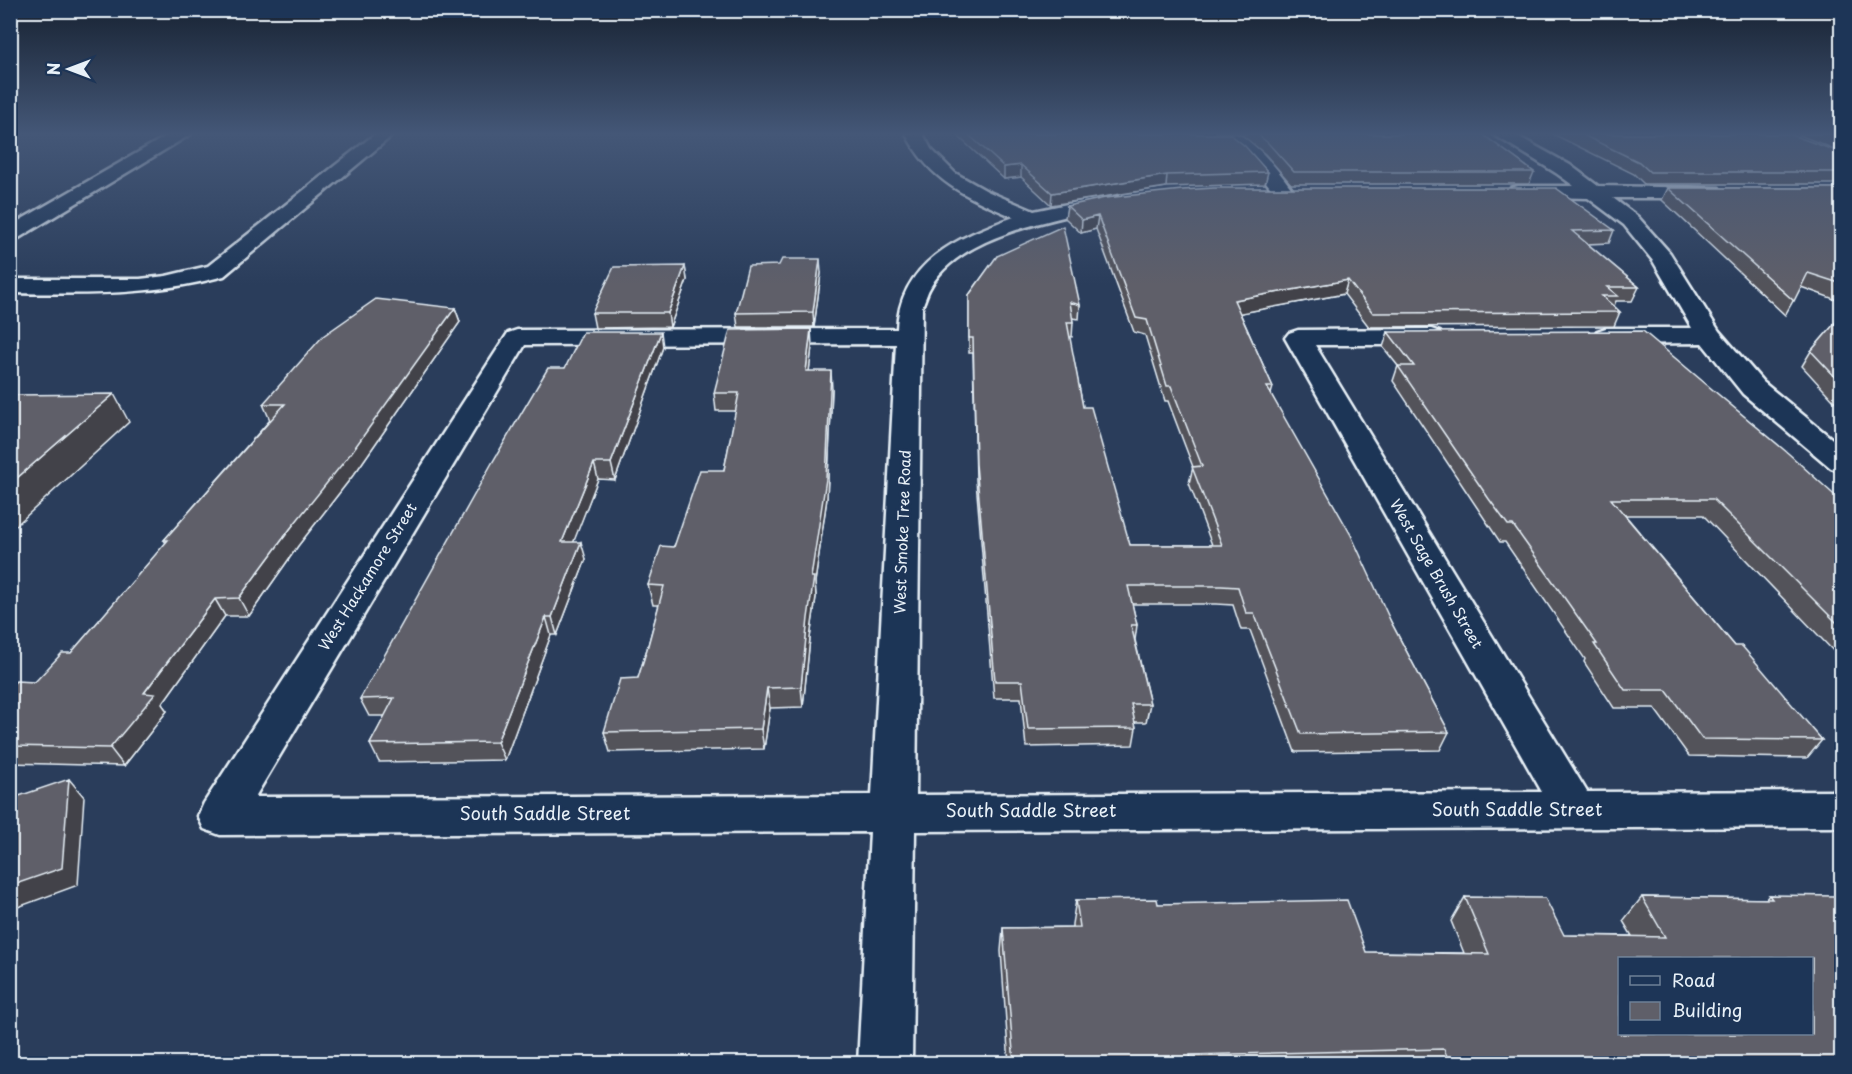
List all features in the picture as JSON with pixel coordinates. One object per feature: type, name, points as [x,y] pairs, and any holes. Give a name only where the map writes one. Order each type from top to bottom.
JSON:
[{"type":"street","points":[[10,236],[98,184]]},
{"type":"street","points":[[10,286],[154,286],[187,280],[216,271],[324,184]]},
{"type":"street","points":[[959,184],[1032,218]]},
{"type":"street","points":[[1278,184],[1284,192]]},
{"type":"street","points":[[1584,184],[1631,221],[1662,258],[1709,336],[1752,388],[1842,462]]},
{"type":"street","points":[[1263,192],[1308,192]]},
{"type":"street","points":[[1499,192],[1726,192]]},
{"type":"street","name":"West Smoke Tree Road","points":[[885,1064],[910,307],[922,281],[948,255],[996,231],[1032,218],[1098,203],[1133,198]]},
{"type":"street","name":"West Hackamore Street","points":[[220,816],[517,338],[908,336]]},
{"type":"street","points":[[1580,336],[1709,336]]},
{"type":"street","name":"West Sage Brush Street","points":[[1451,337],[1298,338],[1574,809]]},
{"type":"street","name":"South Saddle Street","points":[[220,816],[1842,809]]},
{"type":"building","points":[[1042,184],[1109,184],[1052,193]]},
{"type":"building","points":[[1214,188],[1556,188],[1614,230],[1572,231],[1639,287],[1607,287],[1618,296],[1602,296],[1620,312],[1373,313],[1348,280],[1234,300],[1273,387],[1267,387],[1351,535],[1391,622],[1449,732],[1301,734],[1254,613],[1246,613],[1238,587],[1128,586],[1137,625],[1131,625],[1150,704],[1131,704],[1136,728],[1028,729],[1022,681],[995,681],[976,464],[973,338],[969,338],[969,295],[997,256],[1063,226],[1080,305],[1070,302],[1073,322],[1067,322],[1083,407],[1091,407],[1130,545],[1222,545],[1192,467],[1202,466],[1171,386],[1167,386],[1147,320],[1136,318],[1098,216],[1082,220],[1067,206],[1105,198]]},
{"type":"building","points":[[1668,188],[1842,188],[1842,284],[1808,273],[1794,301]]},
{"type":"building","points":[[782,259],[820,259],[813,312],[736,313],[748,266],[779,265]]},
{"type":"building","points":[[685,266],[668,313],[592,313],[614,267]]},
{"type":"building","points":[[376,299],[455,308],[351,453],[290,529],[239,598],[215,599],[144,693],[155,694],[110,748],[10,746],[10,687],[16,681],[35,682],[62,653],[71,653],[168,540],[164,540],[285,404],[263,404],[323,336]]},
{"type":"building","points":[[1842,315],[1842,384],[1811,351]]},
{"type":"building","points":[[811,329],[806,371],[831,371],[826,479],[811,577],[814,577],[801,687],[767,688],[761,729],[604,732],[620,679],[638,678],[647,649],[664,586],[648,585],[661,546],[674,547],[700,470],[724,470],[739,393],[714,393],[730,330]]},
{"type":"building","points":[[1643,331],[1789,454],[1842,502],[1842,628],[1713,499],[1611,499],[1735,646],[1742,646],[1822,740],[1702,739],[1666,690],[1625,690],[1594,644],[1597,644],[1513,525],[1508,525],[1489,499],[1398,366],[1414,366],[1388,332]]},
{"type":"building","points":[[583,332],[661,332],[611,463],[594,463],[562,542],[581,542],[552,617],[546,617],[497,742],[370,744],[394,698],[360,699],[548,368],[565,368]]},
{"type":"building","points":[[114,394],[10,484],[10,395]]},
{"type":"building","points":[[69,779],[62,868],[10,886],[10,799]]},
{"type":"building","points":[[1769,895],[1835,896],[1842,904],[1842,1064],[1450,1064],[1444,1049],[1190,1055],[1192,1064],[1014,1064],[1003,928],[1080,927],[1076,900],[1157,899],[1158,904],[1347,900],[1366,952],[1489,954],[1465,897],[1545,898],[1564,935],[1665,937],[1642,897],[1772,899]]}]
